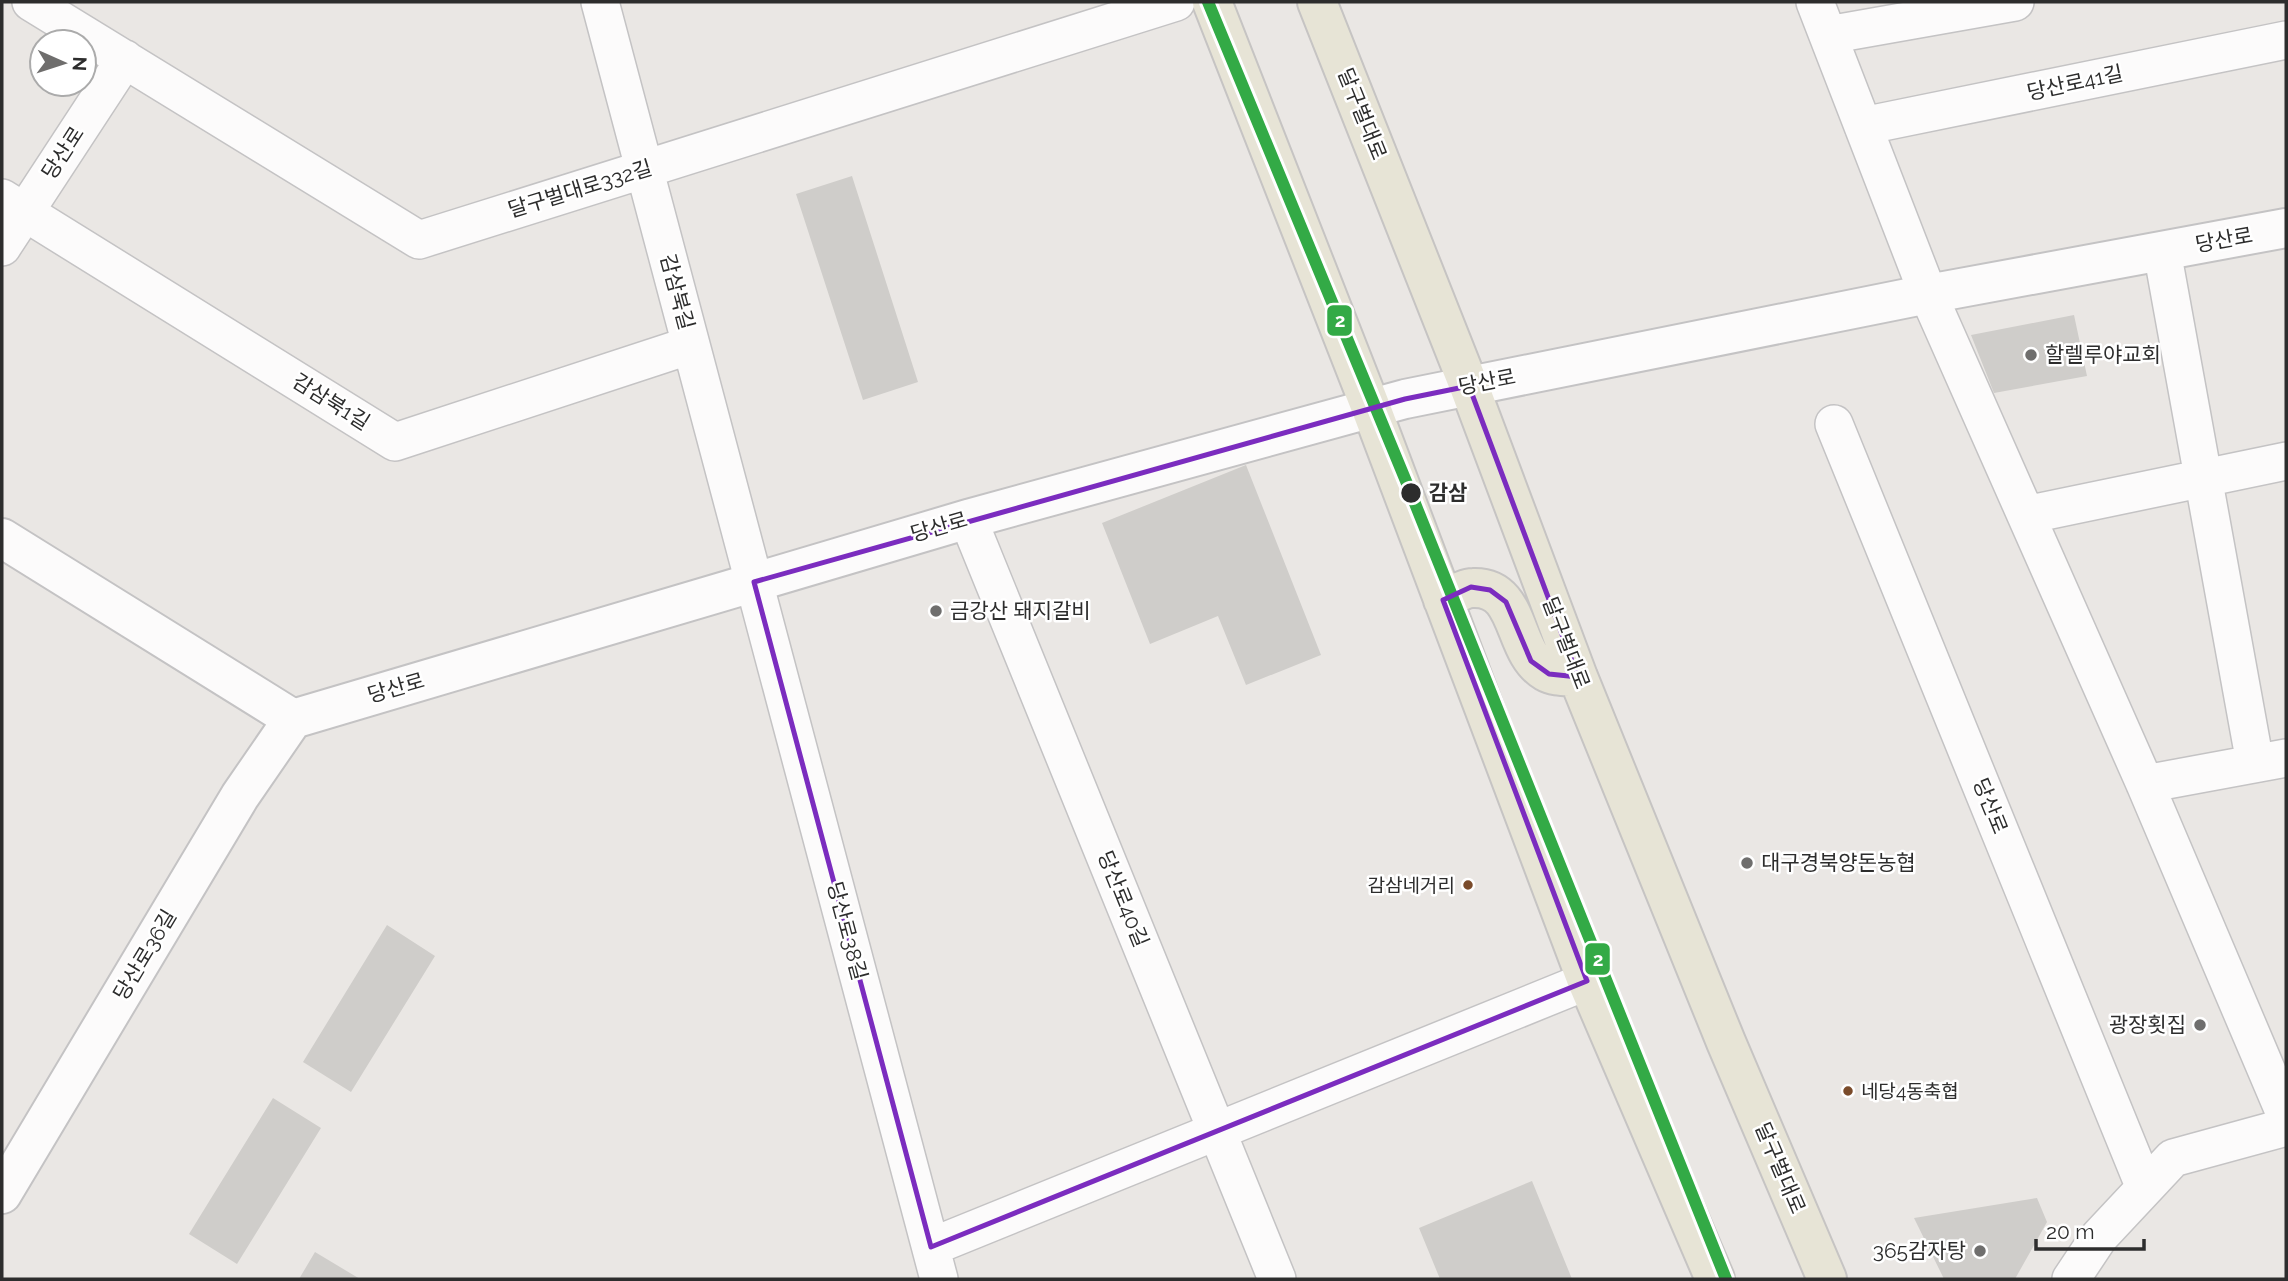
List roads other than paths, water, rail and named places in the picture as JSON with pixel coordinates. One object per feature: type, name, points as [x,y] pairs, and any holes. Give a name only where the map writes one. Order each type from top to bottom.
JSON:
[{"type":"main road","points":[[1212,2],[1371,408],[1587,981],[1715,1279]]},
{"type":"main road","name":"달구벌대로","points":[[1317,2],[1469,386],[1578,677],[1726,1042],[1827,1279]]},
{"type":"main road","name":"당산로","points":[[293,719],[968,519],[1371,408],[1928,294],[2286,229]]},
{"type":"main road","points":[[2,538],[293,719]]},
{"type":"main road","points":[[1443,600],[1471,587],[1490,590],[1506,602],[1531,661],[1549,674],[1578,677]]},
{"type":"main road","name":"당산로36길","points":[[2,1194],[240,796],[293,719]]},
{"type":"street","name":"달구벌대로332길","points":[[31,2],[418,240],[1176,2]]},
{"type":"street","name":"감삼북길","points":[[600,2],[754,582]]},
{"type":"street","points":[[2015,2],[1821,18],[1928,294],[2145,784],[2286,1116]]},
{"type":"street","name":"당산로41길","points":[[1863,126],[2286,40]]},
{"type":"street","name":"당산로","points":[[2,247],[13,206],[125,59]]},
{"type":"street","name":"감삼북1길","points":[[13,206],[395,442],[691,345]]},
{"type":"street","points":[[2145,784],[2271,761],[2203,479],[2162,251]]},
{"type":"street","name":"당산로","points":[[1834,424],[2145,1188]]},
{"type":"street","points":[[2026,515],[2286,461]]},
{"type":"street","name":"당산로40길","points":[[968,519],[1278,1279]]},
{"type":"street","name":"당산로38길","points":[[754,582],[935,1263]]},
{"type":"street","points":[[935,1263],[1218,1133],[1587,981]]},
{"type":"street","points":[[2071,1279],[2099,1237],[2173,1158],[2286,1126]]},
{"type":"place","name":"할렐루야교회","points":[[2031,355]]},
{"type":"place","name":"감삼","points":[[1411,493]]},
{"type":"place","name":"금강산 돼지갈비","points":[[936,611]]},
{"type":"place","name":"대구경북양돈농협","points":[[1747,863]]},
{"type":"place","name":"감삼네거리","points":[[1468,885]]},
{"type":"place","name":"광장횟집","points":[[2200,1025]]},
{"type":"place","name":"네당4동축협","points":[[1848,1091]]},
{"type":"place","name":"365감자탕","points":[[1980,1251]]}]
